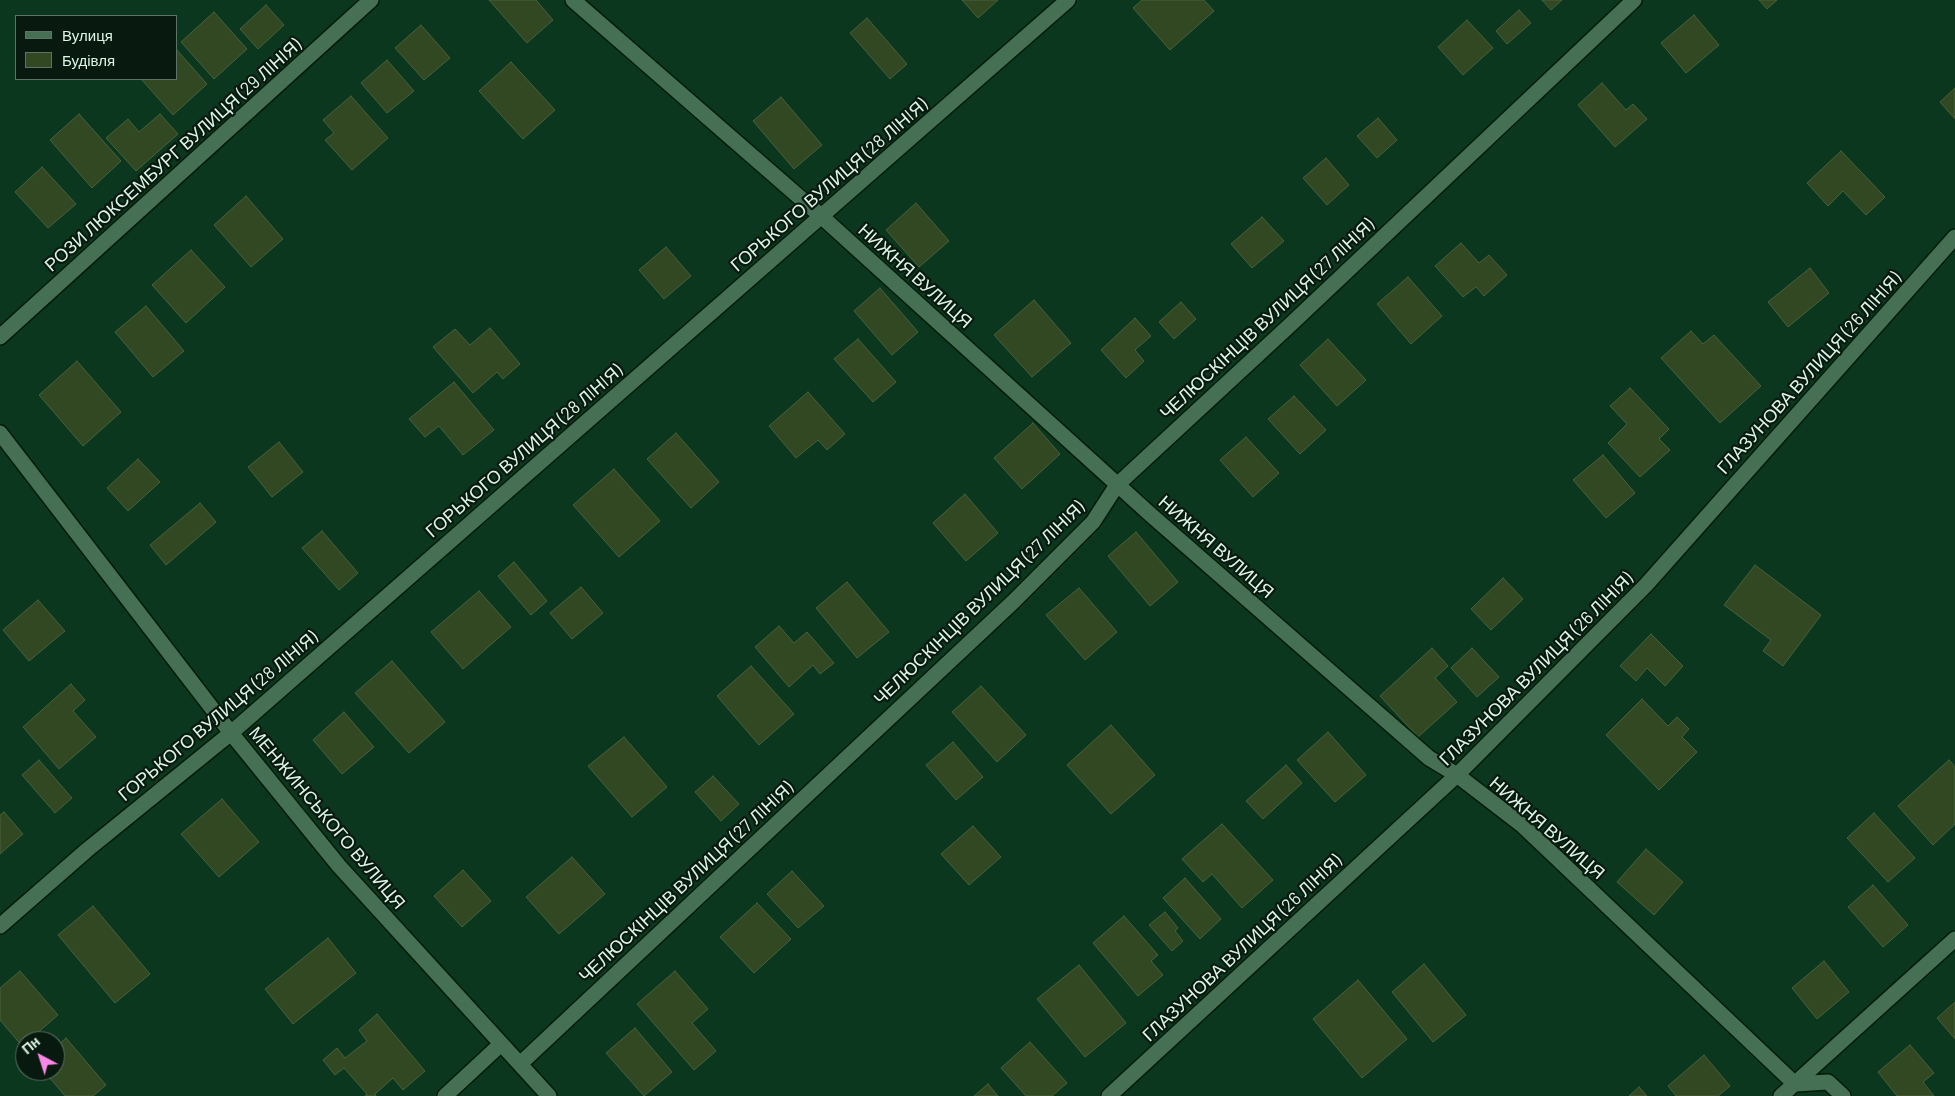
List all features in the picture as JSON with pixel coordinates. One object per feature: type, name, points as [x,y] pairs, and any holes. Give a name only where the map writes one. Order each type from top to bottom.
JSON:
[{"type":"street","name":"РОЗИ ЛЮКСЕМБУРГ ВУЛИЦЯ (29 ЛIНIЯ)","points":[[0,338],[371,0]]},
{"type":"street","name":"НИЖНЯ ВУЛИЦЯ","points":[[573,0],[821,216],[1117,485],[1429,758],[1457,775],[1522,825],[1795,1084]]},
{"type":"street","name":"ГОРЬКОГО ВУЛИЦЯ (28 ЛIНIЯ)","points":[[0,926],[87,850],[231,733],[1068,0]]},
{"type":"street","name":"ЧЕЛЮСКІНЦІВ ВУЛИЦЯ (27 ЛIНIЯ)","points":[[520,1064],[1013,602],[1094,522],[1117,485],[1290,325],[1634,0]]},
{"type":"street","name":"ГЛАЗУНОВА ВУЛИЦЯ (26 ЛIНIЯ)","points":[[1109,1096],[1457,775],[1646,585],[1955,237]]},
{"type":"street","name":"МЕНЖИНСЬКОГО ВУЛИЦЯ","points":[[0,433],[231,733],[339,866],[549,1096]]},
{"type":"street","points":[[1781,1096],[1955,939]]},
{"type":"street","points":[[445,1096],[501,1044]]},
{"type":"street","points":[[1795,1084],[1828,1082],[1843,1096]]},
{"type":"building","points":[[489,0],[536,0],[553,20],[527,43]]},
{"type":"building","points":[[962,0],[998,0],[978,18]]},
{"type":"building","points":[[1142,0],[1204,0],[1214,11],[1170,50],[1133,8]]},
{"type":"building","points":[[1542,0],[1562,0],[1551,10]]},
{"type":"building","points":[[1759,0],[1777,0],[1767,9]]},
{"type":"building","points":[[266,5],[284,25],[258,49],[240,29]]},
{"type":"building","points":[[1519,10],[1531,23],[1507,44],[1496,31]]},
{"type":"building","points":[[214,12],[247,49],[214,79],[181,42]]},
{"type":"building","points":[[1694,15],[1719,45],[1686,73],[1661,43]]},
{"type":"building","points":[[867,18],[907,64],[890,79],[850,33]]},
{"type":"building","points":[[1467,20],[1493,48],[1463,75],[1438,47]]},
{"type":"building","points":[[421,25],[450,58],[424,80],[395,48]]},
{"type":"building","points":[[178,51],[207,84],[173,115],[142,80],[178,80]]},
{"type":"building","points":[[387,60],[414,91],[387,113],[361,83]]},
{"type":"building","points":[[511,62],[555,110],[523,139],[479,91]]},
{"type":"building","points":[[1602,83],[1626,110],[1633,104],[1647,119],[1615,147],[1578,105]]},
{"type":"building","points":[[1955,88],[1955,119],[1940,102]]},
{"type":"building","points":[[351,96],[388,138],[352,170],[325,140],[334,133],[323,120]]},
{"type":"building","points":[[781,97],[822,145],[794,169],[753,121]]},
{"type":"building","points":[[79,114],[121,161],[92,188],[50,140]]},
{"type":"building","points":[[160,114],[178,134],[136,171],[106,138],[128,119],[139,132]]},
{"type":"building","points":[[1378,118],[1397,140],[1377,158],[1357,136]]},
{"type":"building","points":[[1841,151],[1885,197],[1866,215],[1843,191],[1828,206],[1807,183]]},
{"type":"building","points":[[1326,158],[1349,185],[1327,205],[1303,178]]},
{"type":"building","points":[[42,167],[76,204],[48,228],[15,192]]},
{"type":"building","points":[[246,196],[283,239],[251,267],[214,225]]},
{"type":"building","points":[[916,203],[949,241],[919,267],[886,230]]},
{"type":"building","points":[[1262,217],[1284,241],[1252,268],[1231,244]]},
{"type":"building","points":[[1461,243],[1479,263],[1489,255],[1507,275],[1484,296],[1476,287],[1463,297],[1435,266]]},
{"type":"building","points":[[666,247],[691,276],[664,299],[639,270]]},
{"type":"building","points":[[191,250],[225,287],[186,323],[152,285]]},
{"type":"building","points":[[1810,268],[1829,293],[1788,327],[1768,302]]},
{"type":"building","points":[[1408,277],[1442,316],[1411,344],[1377,304]]},
{"type":"building","points":[[880,288],[918,332],[892,355],[854,311]]},
{"type":"building","points":[[1034,300],[1071,343],[1032,377],[994,335]]},
{"type":"building","points":[[1181,302],[1196,319],[1174,339],[1159,322]]},
{"type":"building","points":[[146,306],[184,351],[153,377],[115,332]]},
{"type":"building","points":[[1135,318],[1151,336],[1135,350],[1144,361],[1126,378],[1101,350]]},
{"type":"building","points":[[490,328],[520,364],[503,379],[497,372],[473,393],[433,347],[455,329],[470,345]]},
{"type":"building","points":[[1691,331],[1703,344],[1714,335],[1761,386],[1720,423],[1661,358]]},
{"type":"building","points":[[858,339],[896,382],[873,402],[834,359]]},
{"type":"building","points":[[1328,339],[1366,380],[1337,406],[1300,365]]},
{"type":"building","points":[[77,361],[121,412],[83,446],[39,395]]},
{"type":"building","points":[[454,382],[494,430],[463,455],[439,426],[425,437],[409,419]]},
{"type":"building","points":[[1630,388],[1669,429],[1659,439],[1670,450],[1640,477],[1608,443],[1627,424],[1610,406]]},
{"type":"building","points":[[808,392],[845,434],[827,450],[818,440],[796,458],[769,426]]},
{"type":"building","points":[[1294,396],[1326,430],[1300,454],[1268,419]]},
{"type":"building","points":[[1033,423],[1060,454],[1022,489],[994,458]]},
{"type":"building","points":[[676,433],[719,482],[691,508],[647,459]]},
{"type":"building","points":[[1246,437],[1279,473],[1253,497],[1220,460]]},
{"type":"building","points":[[279,442],[303,472],[272,497],[248,467]]},
{"type":"building","points":[[1603,455],[1635,493],[1606,518],[1573,480]]},
{"type":"building","points":[[138,459],[160,482],[128,511],[107,488]]},
{"type":"building","points":[[614,469],[660,521],[619,557],[573,505]]},
{"type":"building","points":[[965,494],[998,533],[966,561],[933,523]]},
{"type":"building","points":[[200,503],[216,522],[166,565],[150,545]]},
{"type":"building","points":[[322,531],[358,573],[339,590],[302,548]]},
{"type":"building","points":[[1136,532],[1178,582],[1150,606],[1108,556]]},
{"type":"building","points":[[514,562],[547,601],[531,615],[498,576]]},
{"type":"building","points":[[1755,565],[1821,615],[1783,666],[1763,651],[1771,640],[1724,605]]},
{"type":"building","points":[[1503,578],[1523,599],[1491,630],[1471,609]]},
{"type":"building","points":[[847,582],[889,632],[857,658],[816,608]]},
{"type":"building","points":[[581,587],[603,613],[572,639],[550,613]]},
{"type":"building","points":[[1079,588],[1117,632],[1085,660],[1046,615]]},
{"type":"building","points":[[479,591],[511,627],[463,669],[431,632]]},
{"type":"building","points":[[38,600],[65,631],[29,661],[3,630]]},
{"type":"building","points":[[779,626],[794,643],[807,632],[834,663],[820,674],[813,665],[789,687],[755,647]]},
{"type":"building","points":[[1651,634],[1683,666],[1665,686],[1647,668],[1636,681],[1620,666]]},
{"type":"building","points":[[1432,648],[1448,666],[1435,678],[1457,702],[1418,737],[1380,696]]},
{"type":"building","points":[[1472,648],[1499,677],[1477,697],[1451,668]]},
{"type":"building","points":[[392,661],[445,722],[409,753],[355,693]]},
{"type":"building","points":[[751,666],[794,714],[759,745],[717,696]]},
{"type":"building","points":[[71,684],[85,700],[73,711],[96,737],[59,769],[23,727]]},
{"type":"building","points":[[981,686],[1026,735],[997,762],[952,712]]},
{"type":"building","points":[[1642,699],[1668,726],[1677,717],[1689,729],[1682,737],[1697,752],[1659,790],[1606,735]]},
{"type":"building","points":[[344,712],[374,747],[342,774],[313,740]]},
{"type":"building","points":[[1111,725],[1155,775],[1111,814],[1067,765]]},
{"type":"building","points":[[1328,732],[1366,775],[1335,802],[1297,760]]},
{"type":"building","points":[[624,737],[667,787],[632,817],[588,766]]},
{"type":"building","points":[[953,742],[983,777],[956,800],[926,765]]},
{"type":"building","points":[[39,760],[72,798],[55,813],[22,775]]},
{"type":"building","points":[[1949,760],[1955,767],[1955,824],[1933,845],[1898,806]]},
{"type":"building","points":[[1286,765],[1302,783],[1263,819],[1246,801]]},
{"type":"building","points":[[713,776],[739,804],[721,821],[695,792]]},
{"type":"building","points":[[222,799],[259,842],[219,877],[181,834]]},
{"type":"building","points":[[4,812],[23,834],[0,854],[0,815]]},
{"type":"building","points":[[1874,813],[1915,858],[1888,882],[1847,838]]},
{"type":"building","points":[[1222,824],[1273,880],[1242,908],[1212,874],[1203,882],[1182,859]]},
{"type":"building","points":[[973,826],[1001,857],[969,885],[941,854]]},
{"type":"building","points":[[1646,849],[1683,882],[1654,915],[1617,882]]},
{"type":"building","points":[[572,857],[605,894],[559,934],[526,897]]},
{"type":"building","points":[[463,870],[491,901],[462,927],[434,896]]},
{"type":"building","points":[[792,871],[824,906],[798,928],[767,894]]},
{"type":"building","points":[[1185,878],[1221,919],[1200,939],[1163,898]]},
{"type":"building","points":[[1873,885],[1908,925],[1883,947],[1848,907]]},
{"type":"building","points":[[757,903],[791,939],[754,973],[720,937]]},
{"type":"building","points":[[93,906],[150,974],[115,1003],[58,935]]},
{"type":"building","points":[[1165,912],[1178,928],[1175,931],[1183,941],[1172,951],[1149,925]]},
{"type":"building","points":[[1124,916],[1158,955],[1151,961],[1163,975],[1138,996],[1093,943]]},
{"type":"building","points":[[328,938],[356,973],[293,1024],[265,989]]},
{"type":"building","points":[[1824,961],[1849,992],[1817,1019],[1792,988]]},
{"type":"building","points":[[1424,964],[1466,1015],[1433,1042],[1392,992]]},
{"type":"building","points":[[1079,965],[1126,1023],[1085,1057],[1037,999]]},
{"type":"building","points":[[20,971],[58,1015],[40,1031],[15,1031],[15,1038],[0,1020],[0,988]]},
{"type":"building","points":[[675,971],[708,1009],[692,1023],[716,1051],[694,1070],[637,1004]]},
{"type":"building","points":[[1358,980],[1407,1039],[1362,1078],[1313,1019]]},
{"type":"building","points":[[1955,1002],[1955,1039],[1937,1018]]},
{"type":"building","points":[[377,1014],[425,1071],[403,1090],[393,1078],[375,1094],[376,1096],[365,1096],[367,1094],[344,1068],[335,1075],[323,1060],[337,1048],[345,1058],[367,1041],[359,1030]]},
{"type":"building","points":[[635,1028],[672,1072],[644,1096],[606,1053]]},
{"type":"building","points":[[65,1039],[106,1085],[93,1096],[65,1096],[52,1081],[65,1081]]},
{"type":"building","points":[[1030,1042],[1067,1083],[1052,1096],[1026,1096],[1001,1068]]},
{"type":"building","points":[[1910,1045],[1934,1073],[1923,1082],[1934,1096],[1897,1096],[1878,1072]]},
{"type":"building","points":[[1704,1055],[1730,1086],[1718,1096],[1676,1096],[1668,1086]]},
{"type":"building","points":[[988,1084],[998,1096],[974,1096]]},
{"type":"building","points":[[1639,1087],[1647,1096],[1629,1096]]}]
